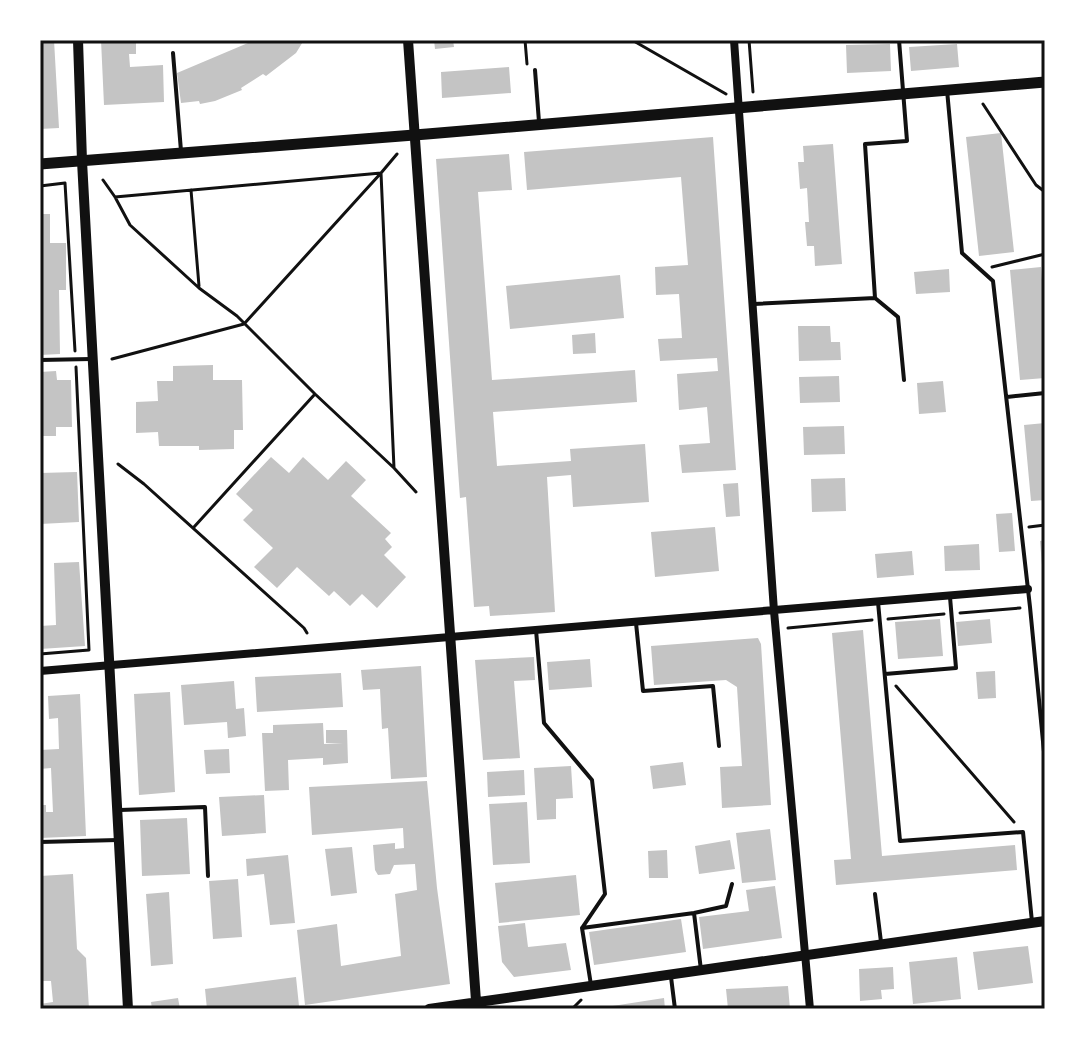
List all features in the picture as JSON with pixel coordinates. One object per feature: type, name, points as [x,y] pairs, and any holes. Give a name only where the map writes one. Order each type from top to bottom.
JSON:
[{"type":"main road","points":[[40,164],[1045,82]]},
{"type":"street","points":[[78,40],[128,1009]]},
{"type":"street","points":[[408,40],[476,1001]]},
{"type":"street","points":[[734,40],[774,611],[810,1009]]},
{"type":"street","points":[[40,671],[1028,589]]},
{"type":"street","points":[[429,1009],[1045,921]]},
{"type":"lane","points":[[875,298],[865,144],[907,141],[899,40]]},
{"type":"lane","points":[[173,53],[181,153]]},
{"type":"lane","points":[[535,70],[539,124]]},
{"type":"lane","points":[[947,90],[962,253],[993,281],[1045,762]]},
{"type":"lane","points":[[751,305],[875,298],[898,317],[904,380]]},
{"type":"lane","points":[[40,360],[93,359]]},
{"type":"lane","points":[[1007,397],[1045,393]]},
{"type":"lane","points":[[885,674],[956,668],[950,596]]},
{"type":"lane","points":[[878,602],[900,841],[1023,832],[1032,923]]},
{"type":"lane","points":[[636,623],[643,691],[713,686],[719,746]]},
{"type":"lane","points":[[536,630],[544,723],[592,780],[605,894],[582,928],[591,986]]},
{"type":"lane","points":[[117,810],[205,807],[208,876]]},
{"type":"lane","points":[[40,842],[119,840]]},
{"type":"lane","points":[[582,928],[726,906],[732,884]]},
{"type":"lane","points":[[875,894],[881,945]]},
{"type":"lane","points":[[694,913],[701,970]]},
{"type":"lane","points":[[671,975],[675,1009]]},
{"type":"path","points":[[632,40],[726,94]]},
{"type":"path","points":[[749,40],[753,93]]},
{"type":"path","points":[[983,104],[1036,185],[1045,192]]},
{"type":"path","points":[[112,359],[244,324],[397,154]]},
{"type":"path","points":[[115,197],[381,173]]},
{"type":"path","points":[[381,173],[394,468]]},
{"type":"path","points":[[103,180],[130,225],[199,288],[237,316],[416,492]]},
{"type":"path","points":[[40,186],[65,183],[89,650],[40,654]]},
{"type":"path","points":[[191,190],[199,288]]},
{"type":"path","points":[[981,269],[1045,254]]},
{"type":"path","points":[[192,529],[315,394]]},
{"type":"path","points":[[118,464],[144,484],[307,633]]},
{"type":"path","points":[[1022,527],[1045,525]]},
{"type":"path","points":[[788,628],[1030,607]]},
{"type":"path","points":[[885,674],[1023,832]]},
{"type":"path","points":[[572,1009],[581,1000]]},
{"type":"building","points":[[40,40],[54,40],[59,128],[40,129]]},
{"type":"building","points":[[101,40],[136,40],[136,54],[129,54],[130,67],[163,65],[164,102],[104,105]]},
{"type":"building","points":[[255,40],[304,40],[296,53],[242,90],[215,101],[181,103],[177,73]]},
{"type":"building","points":[[434,40],[453,40],[454,47],[435,49]]},
{"type":"building","points":[[890,44],[891,71],[847,73],[846,45]]},
{"type":"building","points":[[957,44],[959,67],[911,71],[909,47]]},
{"type":"building","points":[[509,67],[511,93],[442,98],[441,72]]},
{"type":"building","points":[[1001,133],[1014,252],[979,256],[966,137]]},
{"type":"building","points":[[713,137],[736,470],[682,473],[679,445],[710,443],[707,407],[679,410],[677,374],[718,371],[717,358],[660,361],[658,339],[682,338],[679,294],[656,295],[655,267],[688,265],[681,177],[527,190],[524,152]]},
{"type":"building","points":[[833,144],[842,264],[815,266],[814,246],[807,246],[807,188],[800,189],[798,162],[804,162],[803,146]]},
{"type":"building","points":[[509,154],[512,190],[478,192],[492,380],[635,370],[637,402],[493,412],[497,466],[571,461],[570,449],[645,444],[649,502],[573,507],[571,475],[547,477],[555,612],[490,616],[489,606],[474,607],[466,497],[460,498],[436,159]]},
{"type":"building","points":[[40,214],[50,214],[50,243],[66,243],[66,290],[59,290],[60,354],[40,355]]},
{"type":"building","points":[[1041,267],[1045,378],[1020,380],[1010,270]]},
{"type":"building","points":[[949,269],[950,292],[916,294],[914,272]]},
{"type":"building","points":[[620,275],[624,318],[510,329],[506,286]]},
{"type":"building","points":[[798,326],[830,326],[831,342],[840,342],[841,360],[799,361]]},
{"type":"building","points":[[595,333],[596,353],[573,354],[572,335]]},
{"type":"building","points":[[213,365],[213,380],[242,380],[243,430],[234,430],[234,449],[159,446],[158,432],[136,433],[136,402],[158,401],[157,381],[173,381],[173,366]]},
{"type":"building","points":[[56,371],[57,380],[71,380],[72,427],[56,427],[56,436],[40,436],[40,372]]},
{"type":"building","points":[[839,376],[840,402],[800,403],[799,377]]},
{"type":"building","points":[[943,381],[946,412],[919,414],[917,383]]},
{"type":"building","points":[[1045,423],[1045,500],[1031,501],[1024,425]]},
{"type":"building","points":[[844,426],[845,454],[804,455],[803,427]]},
{"type":"building","points":[[271,457],[289,473],[303,457],[328,480],[346,461],[366,480],[351,496],[391,533],[385,539],[392,547],[384,555],[406,577],[377,608],[362,594],[350,606],[334,591],[329,596],[297,567],[277,588],[254,567],[273,548],[243,520],[253,510],[236,494]]},
{"type":"building","points":[[77,472],[79,522],[40,524],[40,473]]},
{"type":"building","points":[[845,478],[846,511],[812,512],[811,479]]},
{"type":"building","points":[[738,483],[740,516],[726,517],[723,484]]},
{"type":"building","points":[[1012,513],[1015,551],[999,552],[996,514]]},
{"type":"building","points":[[715,527],[719,571],[655,577],[651,532]]},
{"type":"building","points":[[1045,540],[1045,577],[1043,577],[1040,541]]},
{"type":"building","points":[[979,544],[980,570],[945,571],[944,546]]},
{"type":"building","points":[[912,551],[914,575],[877,578],[875,554]]},
{"type":"building","points":[[79,562],[85,646],[40,649],[40,626],[56,625],[54,563]]},
{"type":"building","points":[[940,619],[943,656],[898,659],[895,622]]},
{"type":"building","points":[[990,619],[992,643],[958,646],[956,622]]},
{"type":"building","points":[[863,630],[882,856],[1015,845],[1017,870],[836,885],[834,860],[851,859],[832,633]]},
{"type":"building","points":[[758,638],[761,644],[771,805],[722,808],[720,767],[742,766],[737,687],[726,680],[654,685],[651,646]]},
{"type":"building","points":[[534,657],[535,680],[514,681],[520,758],[483,760],[475,660]]},
{"type":"building","points":[[590,659],[592,687],[549,690],[547,662]]},
{"type":"building","points":[[421,666],[427,777],[391,779],[388,728],[382,729],[380,689],[363,690],[361,670]]},
{"type":"building","points":[[995,671],[996,698],[978,699],[976,672]]},
{"type":"building","points":[[341,673],[343,707],[257,712],[255,677]]},
{"type":"building","points":[[234,681],[236,709],[244,708],[246,736],[228,738],[227,722],[184,725],[181,685]]},
{"type":"building","points":[[170,692],[175,792],[139,795],[134,694]]},
{"type":"building","points":[[80,694],[86,836],[40,838],[40,805],[46,805],[46,812],[53,812],[51,768],[40,769],[40,750],[59,749],[58,718],[49,719],[48,696]]},
{"type":"building","points":[[323,723],[324,744],[343,743],[326,743],[326,730],[347,730],[348,763],[323,765],[323,758],[288,760],[289,790],[265,791],[262,733],[273,733],[273,725]]},
{"type":"building","points":[[229,749],[230,773],[206,774],[204,750]]},
{"type":"building","points":[[683,762],[686,785],[653,789],[650,766]]},
{"type":"building","points":[[571,766],[573,798],[556,799],[556,819],[537,820],[534,768]]},
{"type":"building","points":[[524,770],[525,795],[488,797],[487,772]]},
{"type":"building","points":[[427,781],[450,984],[305,1005],[297,930],[337,924],[341,966],[401,956],[395,894],[417,890],[415,864],[394,865],[390,874],[378,875],[375,870],[373,845],[395,843],[395,849],[404,848],[403,828],[312,835],[309,787]]},
{"type":"building","points":[[264,795],[266,833],[222,836],[219,797]]},
{"type":"building","points":[[527,802],[530,863],[493,865],[489,804]]},
{"type":"building","points":[[187,818],[190,874],[142,876],[140,820]]},
{"type":"building","points":[[770,829],[776,880],[742,883],[736,833]]},
{"type":"building","points":[[730,840],[735,869],[699,874],[695,846]]},
{"type":"building","points":[[352,847],[357,893],[331,896],[325,849]]},
{"type":"building","points":[[667,850],[668,878],[649,878],[648,851]]},
{"type":"building","points":[[288,855],[295,923],[270,925],[264,874],[247,876],[246,859]]},
{"type":"building","points":[[73,874],[77,949],[86,958],[89,1009],[40,1009],[40,1004],[53,1002],[51,981],[40,981],[40,876]]},
{"type":"building","points":[[576,875],[580,915],[499,923],[495,883]]},
{"type":"building","points":[[238,879],[242,937],[213,939],[209,881]]},
{"type":"building","points":[[775,886],[782,938],[703,949],[699,917],[749,911],[746,890]]},
{"type":"building","points":[[169,892],[173,964],[151,966],[146,894]]},
{"type":"building","points":[[681,919],[686,952],[594,965],[589,932]]},
{"type":"building","points":[[525,923],[528,947],[566,943],[571,970],[514,977],[502,962],[498,926]]},
{"type":"building","points":[[1028,946],[1033,983],[978,990],[973,952]]},
{"type":"building","points":[[957,957],[961,999],[913,1004],[909,962]]},
{"type":"building","points":[[893,967],[894,989],[881,990],[882,999],[860,1001],[859,969]]},
{"type":"building","points":[[296,977],[299,1006],[207,1009],[205,989]]},
{"type":"building","points":[[788,986],[790,1009],[728,1009],[726,989]]},
{"type":"building","points":[[178,998],[180,1009],[152,1009],[151,1002]]},
{"type":"building","points":[[664,998],[665,1009],[606,1009],[606,1007]]}]
